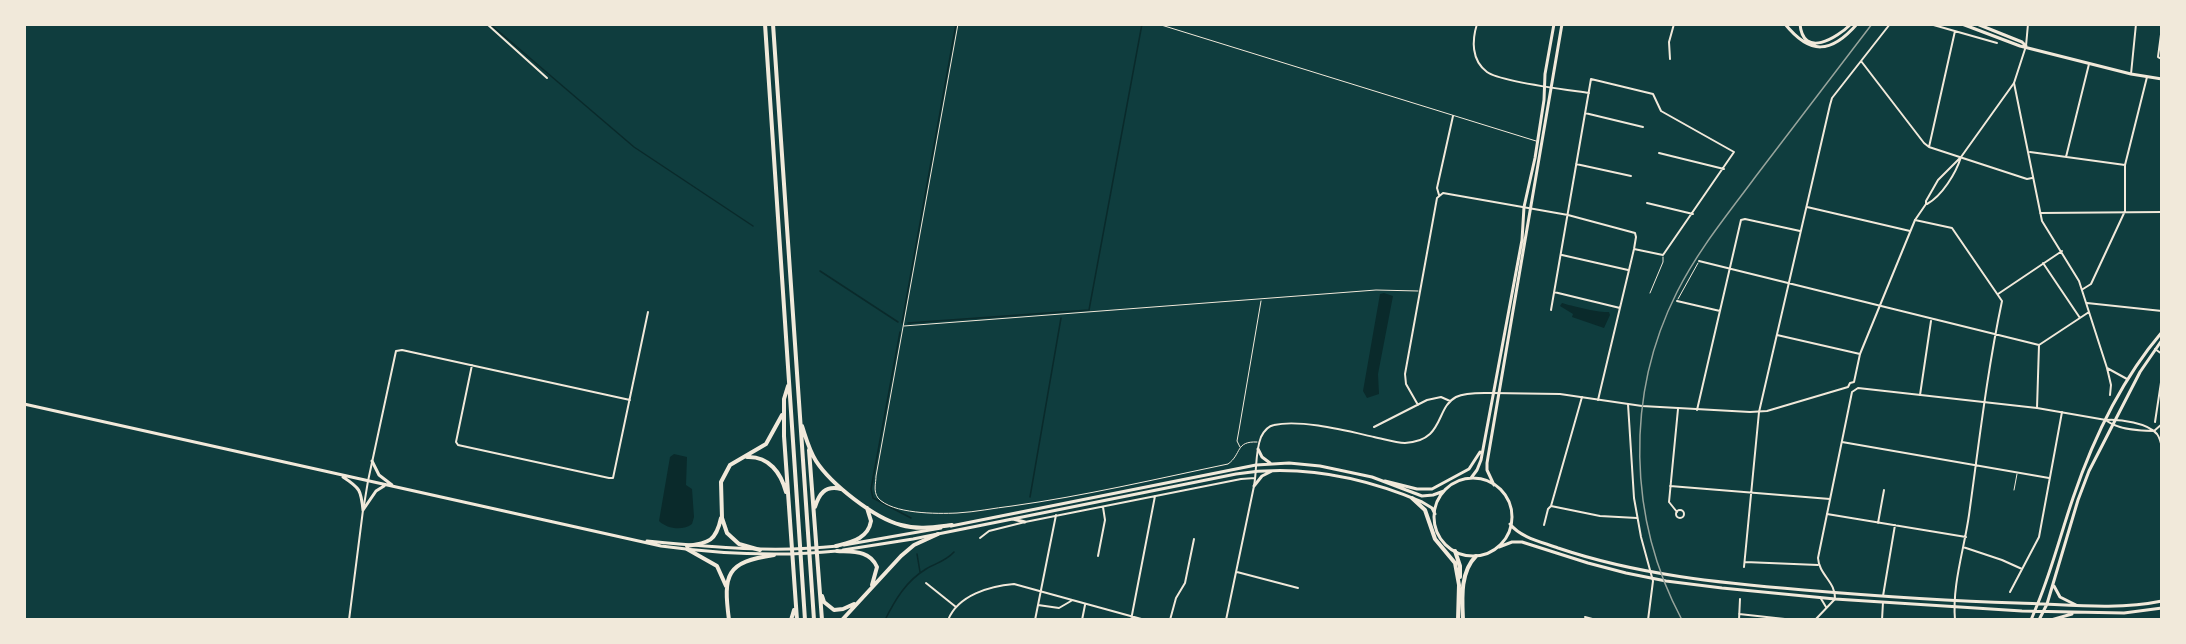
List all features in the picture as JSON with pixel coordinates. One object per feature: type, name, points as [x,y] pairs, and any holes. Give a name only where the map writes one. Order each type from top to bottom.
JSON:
[{"type":"highway","points":[[765,24],[805,620]]},
{"type":"highway","points":[[773,24],[814,620]]},
{"type":"highway","points":[[789,382],[783,411],[796,620]]},
{"type":"highway","points":[[760,550],[739,544],[727,533],[722,518],[721,482],[730,465],[766,444],[776,429],[783,411]]},
{"type":"highway","points":[[799,419],[809,447],[821,468],[879,516],[914,527],[952,525]]},
{"type":"highway","points":[[809,447],[822,620]]},
{"type":"highway","points":[[740,459],[756,457],[770,464],[780,477],[789,501]]},
{"type":"highway","points":[[814,512],[818,498],[825,489],[836,487],[844,489]]},
{"type":"highway","points":[[1413,498],[1425,510],[1435,539],[1455,563],[1459,585]]},
{"type":"highway","points":[[837,549],[867,532],[871,521],[862,503]]},
{"type":"highway","points":[[687,547],[711,540],[718,531],[722,518]]},
{"type":"highway","points":[[842,620],[907,550],[938,534]]},
{"type":"highway","points":[[687,547],[717,566],[727,589]]},
{"type":"highway","points":[[837,549],[856,552],[872,558],[877,567],[871,587]]},
{"type":"highway","points":[[1455,551],[1460,566],[1458,620]]},
{"type":"highway","points":[[729,620],[727,589],[729,576],[734,568],[750,560],[774,555]]},
{"type":"highway","points":[[1463,620],[1464,579],[1468,566],[1476,556]]},
{"type":"highway","points":[[819,585],[824,602],[834,610],[857,603]]},
{"type":"highway","points":[[791,620],[796,606]]},
{"type":"main road","points":[[1471,478],[1479,466],[1520,251],[1524,207],[1538,141],[1554,24]]},
{"type":"main road","points":[[1499,547],[1506,538],[1511,513],[1508,502],[1494,485],[1486,463],[1500,393],[1562,24]]},
{"type":"main road","points":[[1785,24],[1800,41],[1817,48],[1837,42],[1857,24]]},
{"type":"main road","points":[[1800,24],[1801,31],[1806,38],[1820,43],[1834,39],[1851,24]]},
{"type":"main road","points":[[1962,24],[2020,46],[2131,74],[2162,79]]},
{"type":"main road","points":[[1977,24],[2022,42],[2026,46]]},
{"type":"main road","points":[[2031,620],[2057,554],[2083,471],[2106,420],[2127,379],[2162,332]]},
{"type":"main road","points":[[2039,620],[2054,584],[2083,487],[2114,420],[2147,359],[2162,340]]},
{"type":"main road","points":[[24,404],[632,539],[774,555],[787,552]]},
{"type":"main road","points":[[1258,449],[1262,457],[1271,464]]},
{"type":"main road","points":[[837,549],[1256,465],[1320,466],[1417,489],[1431,489],[1469,469],[1481,450]]},
{"type":"main road","points":[[372,461],[379,475],[396,487]]},
{"type":"main road","points":[[687,547],[787,552],[837,549],[938,534],[1256,472],[1274,471],[1319,472],[1345,477],[1413,498],[1429,506],[1435,514]]},
{"type":"main road","points":[[1254,486],[1262,476],[1274,471]]},
{"type":"main road","points":[[339,474],[361,491],[363,510]]},
{"type":"main road","points":[[1372,477],[1422,496],[1433,495],[1455,482],[1471,478],[1485,480],[1494,485]]},
{"type":"main road","points":[[363,510],[376,491],[386,485]]},
{"type":"main road","points":[[1444,490],[1439,499],[1435,522],[1441,537],[1455,551],[1466,555],[1487,554],[1499,547],[1517,542],[1648,578],[1741,590],[1835,599],[2035,611],[2124,613],[2162,608]]},
{"type":"main road","points":[[1011,519],[1024,522]]},
{"type":"main road","points":[[1510,524],[1517,531],[1534,540],[1590,558],[1646,572],[1741,585],[1954,601],[2124,607],[2162,601]]},
{"type":"main road","points":[[2054,584],[2060,597],[2076,605]]},
{"type":"main road","points":[[2051,620],[2079,612]]},
{"type":"street","points":[[487,24],[547,78]]},
{"type":"street","points":[[1477,24],[1473,38],[1474,50],[1482,67],[1494,75],[1589,93]]},
{"type":"street","points":[[1670,59],[1669,40],[1674,24]]},
{"type":"street","points":[[1744,567],[1759,412],[1831,101],[1890,24]]},
{"type":"street","points":[[1930,24],[1997,43]]},
{"type":"street","points":[[1858,388],[1854,382],[1860,354],[1915,220],[1938,180],[1961,157],[2014,83],[2026,46],[2028,24]]},
{"type":"street","points":[[2131,74],[2136,24]]},
{"type":"street","points":[[2160,58],[2162,27]]},
{"type":"street","points":[[1929,147],[1954,31]]},
{"type":"street","points":[[1861,61],[1929,147],[2027,179],[2032,178]]},
{"type":"street","points":[[2066,157],[2089,64]]},
{"type":"street","points":[[2083,289],[2091,284],[2125,211],[2125,165],[2147,77]]},
{"type":"street","points":[[1551,310],[1591,79],[1655,95],[1659,110],[1734,152],[1663,255],[1634,249]]},
{"type":"street","points":[[2014,83],[2042,221],[2083,289],[2107,368],[2111,385],[2110,395]]},
{"type":"street","points":[[1585,113],[1643,126]]},
{"type":"street","points":[[1418,405],[1406,384],[1405,374],[1439,195],[1437,188],[1453,116]]},
{"type":"street","points":[[2028,152],[2125,165]]},
{"type":"street","points":[[1659,153],[1724,169]]},
{"type":"street","points":[[1926,204],[1929,204],[1954,174],[1961,157]]},
{"type":"street","points":[[1576,164],[1631,176]]},
{"type":"street","points":[[1439,195],[1443,193],[1568,215],[1631,231],[1636,237],[1598,400]]},
{"type":"street","points":[[1647,202],[1693,214]]},
{"type":"street","points":[[1807,207],[1910,231]]},
{"type":"street","points":[[2040,213],[2162,212]]},
{"type":"street","points":[[1697,410],[1741,220],[1801,231]]},
{"type":"street","points":[[1915,220],[1952,228],[2002,301],[1983,402],[1966,537],[1954,601],[1955,620]]},
{"type":"street","points":[[1998,294],[2062,251]]},
{"type":"street","points":[[1562,255],[1628,270]]},
{"type":"street","points":[[1699,261],[2039,345],[2089,312]]},
{"type":"street","points":[[2043,263],[2080,318]]},
{"type":"street","points":[[1554,292],[1620,308]]},
{"type":"street","points":[[1677,301],[1720,311]]},
{"type":"street","points":[[2087,303],[2162,311]]},
{"type":"street","points":[[472,365],[457,433],[458,445],[613,478],[648,312]]},
{"type":"street","points":[[1920,395],[1931,320]]},
{"type":"street","points":[[1777,335],[1860,354]]},
{"type":"street","points":[[2037,408],[2039,345]]},
{"type":"street","points":[[2155,349],[2162,354]]},
{"type":"street","points":[[349,620],[368,481],[396,351],[402,350],[630,400]]},
{"type":"street","points":[[2107,368],[2127,379]]},
{"type":"street","points":[[2155,422],[2162,376]]},
{"type":"street","points":[[1226,620],[1254,486],[1259,443],[1264,431],[1269,427],[1281,425],[1336,429],[1400,443],[1418,441],[1426,436],[1438,425],[1450,401],[1462,394],[1560,394],[1678,409],[1759,412],[1848,387],[1854,382]]},
{"type":"street","points":[[1848,387],[1852,392]]},
{"type":"street","points":[[1815,620],[1835,599],[1834,587],[1818,565],[1818,558],[1852,392],[1858,388],[2037,408],[2146,426],[2154,431],[2162,448]]},
{"type":"street","points":[[1374,427],[1418,405],[1441,397],[1450,401]]},
{"type":"street","points":[[1544,525],[1582,397]]},
{"type":"street","points":[[1628,404],[1631,467],[1637,518],[1653,581],[1648,620]]},
{"type":"street","points":[[1677,512],[1669,502],[1678,409]]},
{"type":"street","points":[[2010,592],[2039,537],[2062,412]]},
{"type":"street","points":[[2106,420],[2112,424],[2154,431]]},
{"type":"street","points":[[2154,431],[2162,423]]},
{"type":"street","points":[[1842,442],[2049,478]]},
{"type":"street","points":[[980,538],[989,531],[1056,515],[1255,478]]},
{"type":"street","points":[[1670,486],[1830,500]]},
{"type":"street","points":[[1878,523],[1884,490]]},
{"type":"street","points":[[1131,618],[1155,496]]},
{"type":"street","points":[[1551,506],[1600,516],[1637,518]]},
{"type":"street","points":[[1098,556],[1105,520],[1103,507]]},
{"type":"street","points":[[1827,514],[1966,537]]},
{"type":"street","points":[[1035,620],[1056,515]]},
{"type":"street","points":[[1883,597],[1894,525]]},
{"type":"street","points":[[1170,620],[1176,598],[1185,583],[1194,539]]},
{"type":"street","points":[[1963,547],[2022,569]]},
{"type":"street","points":[[1745,562],[1818,565]]},
{"type":"street","points":[[1236,571],[1298,588]]},
{"type":"street","points":[[926,583],[956,607]]},
{"type":"street","points":[[948,620],[956,607],[979,592],[1002,585],[1018,584],[1131,618],[1146,620]]},
{"type":"street","points":[[1820,597],[1826,609]]},
{"type":"street","points":[[1739,620],[1740,599]]},
{"type":"street","points":[[1038,605],[1059,608],[1071,601]]},
{"type":"street","points":[[1882,620],[1883,602]]},
{"type":"street","points":[[1082,620],[1085,605]]},
{"type":"street","points":[[2105,613],[2105,620]]},
{"type":"street","points":[[1739,614],[1794,620]]},
{"type":"street","points":[[1585,617],[1596,620]]},
{"type":"lane","points":[[958,24],[875,489],[877,496],[882,501],[896,507],[928,513],[959,513],[1044,501],[1228,464],[1234,460],[1240,447],[1250,442],[1259,443]]},
{"type":"lane","points":[[1158,24],[1538,141]]},
{"type":"lane","points":[[1650,293],[1663,262],[1663,255]]},
{"type":"lane","points":[[1677,301],[1699,261]]},
{"type":"lane","points":[[903,326],[1376,290],[1419,291]]},
{"type":"lane","points":[[1240,447],[1237,441],[1261,299]]},
{"type":"lane","points":[[2014,490],[2017,472]]},
{"type":"water","points":[[1380,294],[1393,296],[1378,374],[1379,394],[1367,398],[1363,391]]},
{"type":"water","points":[[1562,303],[1609,312],[1610,315],[1604,328],[1572,317],[1573,314],[1560,306]]},
{"type":"water","points":[[674,454],[687,457],[686,485],[692,489],[694,517],[692,524],[680,528],[666,526],[659,521],[670,457]]},
{"type":"waterway","points":[[490,24],[634,147],[753,226]]},
{"type":"waterway","points":[[902,323],[956,24]]},
{"type":"waterway","points":[[908,323],[1089,310],[1142,24]]},
{"type":"waterway","points":[[820,271],[898,322]]},
{"type":"waterway","points":[[1030,497],[1061,318]]},
{"type":"waterway","points":[[900,332],[871,489],[873,498],[911,518]]},
{"type":"waterway","points":[[885,620],[897,598],[913,579],[954,552]]},
{"type":"waterway","points":[[917,554],[920,572]]},
{"type":"railway","points":[[1682,620],[1664,581],[1651,541],[1643,499],[1640,457],[1641,414],[1648,372],[1660,332],[1677,292],[1704,247],[1872,24]]}]
